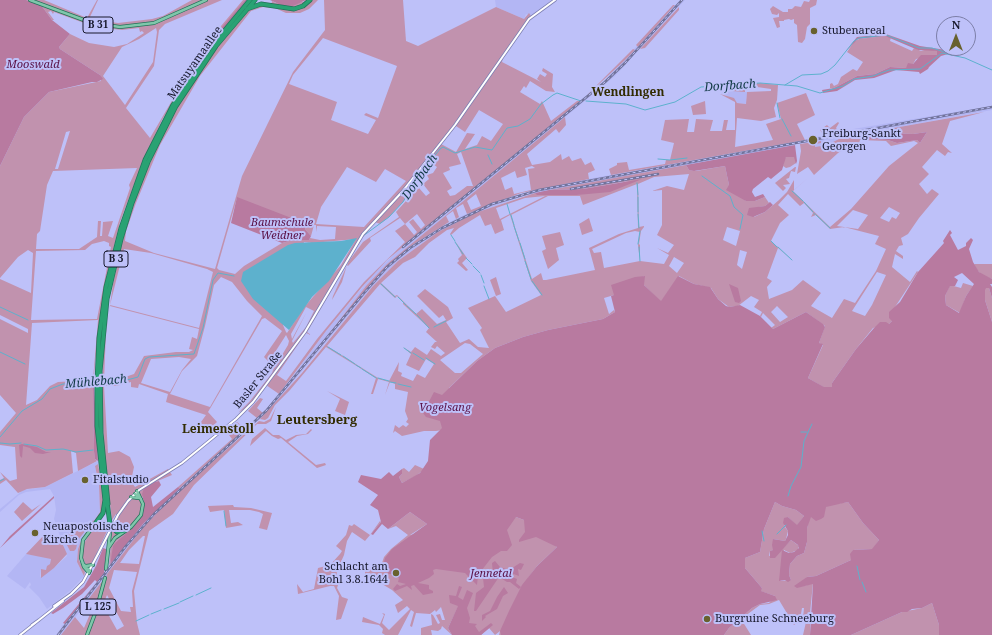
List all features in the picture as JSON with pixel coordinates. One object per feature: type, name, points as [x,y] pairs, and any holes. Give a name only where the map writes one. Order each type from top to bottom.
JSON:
[{"type":"highway","name":"Matsuyamaallee","points":[[155,141],[173,105],[196,68],[225,29],[250,0]]},
{"type":"highway","name":"Matsuyamaallee","points":[[155,141],[196,73],[255,0]]},
{"type":"highway","points":[[268,0],[273,5]]},
{"type":"highway","points":[[246,10],[259,4],[291,9],[301,7],[309,1]]},
{"type":"highway","name":"B 3","points":[[95,524],[103,513],[105,496],[98,384],[99,338],[112,259],[133,190],[155,141]]},
{"type":"highway","name":"B 3","points":[[102,462],[110,524]]},
{"type":"highway","name":"B 3","points":[[105,496],[108,504]]},
{"type":"highway","points":[[113,528],[117,532],[124,531]]},
{"type":"main road","name":"B 31","points":[[30,0],[92,23],[127,27],[154,23],[206,0]]},
{"type":"main road","points":[[109,547],[115,538],[131,527],[140,515],[143,507],[136,492]]},
{"type":"main road","points":[[131,497],[140,498]]},
{"type":"main road","points":[[95,524],[104,524],[108,528]]},
{"type":"main road","name":"B 3","points":[[82,563],[82,544],[87,534],[95,524]]},
{"type":"main road","points":[[106,570],[110,533]]},
{"type":"main road","points":[[82,563],[90,572]]},
{"type":"main road","points":[[82,563],[90,572]]},
{"type":"main road","points":[[86,566],[93,565]]},
{"type":"main road","name":"L 125","points":[[87,635],[105,578]]},
{"type":"street","name":"Basler Straße","points":[[20,635],[78,588],[90,572],[118,515],[136,492],[182,463],[249,407],[305,332],[363,234],[402,192],[455,126],[529,19],[555,0]]},
{"type":"shaded area","points":[[495,0],[554,0],[531,16],[526,14],[524,19],[496,7]]},
{"type":"shaded area","points":[[680,0],[685,0],[615,76],[387,264],[366,286],[314,352],[386,267],[415,243],[459,217],[507,198],[554,185],[792,143],[793,146],[523,196],[471,215],[428,239],[398,261],[373,286],[267,413],[177,493],[145,525],[62,635],[56,635],[62,627],[61,626],[65,624],[143,524],[180,488],[260,416],[276,399],[326,331],[377,270],[417,234],[604,81]]},
{"type":"shaded area","points":[[731,91],[747,92],[746,104],[737,103],[733,99],[721,93]]},
{"type":"shaded area","points":[[992,106],[992,110],[861,134],[839,139],[827,145],[815,147],[815,144],[804,144],[803,140],[847,130]]},
{"type":"shaded area","points":[[357,238],[329,281],[312,297],[289,330],[253,299],[241,281],[243,272],[288,245],[295,243],[341,241]]},
{"type":"shaded area","points":[[98,461],[98,464],[95,466],[99,484],[100,512],[82,538],[78,549],[77,562],[84,576],[72,589],[47,609],[39,597],[29,587],[31,585],[30,582],[25,589],[7,576],[26,554],[51,558],[50,564],[46,570],[41,569],[40,577],[54,568],[67,556],[54,519],[56,510],[54,496],[50,489],[26,492],[19,495],[0,512],[0,509],[23,490],[45,487]]},
{"type":"green space","name":"Mooswald","points":[[0,0],[26,0],[41,5],[52,20],[70,34],[59,47],[60,49],[100,75],[103,79],[97,82],[49,92],[24,117],[0,166]]},
{"type":"green space","points":[[26,0],[44,0],[87,18],[98,0],[89,19],[118,23],[152,19],[163,16],[192,0],[222,0],[165,24],[159,30],[154,66],[126,108],[150,138],[197,58],[221,26],[243,0],[245,0],[202,54],[162,120],[143,161],[120,222],[106,279],[99,323],[93,385],[94,448],[95,459],[97,461],[78,471],[76,453],[71,451],[73,473],[45,487],[27,489],[18,493],[6,480],[0,484],[0,480],[4,478],[0,472],[10,481],[17,479],[15,447],[0,445],[0,432],[16,413],[0,395],[0,319],[28,333],[28,329],[0,315],[0,279],[31,293],[33,253],[28,250],[18,257],[0,278],[0,166],[24,117],[49,92],[101,81],[100,75],[60,49],[59,47],[70,34],[89,43],[114,47],[127,44],[144,33],[142,31],[140,32],[139,28],[122,30],[95,27],[54,12],[53,14],[51,11],[48,12],[54,20],[52,20],[41,5]],"holes":[[[156,28],[157,32],[153,62],[125,105],[103,76],[122,47],[139,39]],[[70,131],[58,169],[55,169],[66,132]],[[137,168],[129,185],[130,188],[113,238],[108,236],[113,221],[103,222],[102,236],[100,236],[101,221],[98,221],[97,237],[79,249],[36,249],[37,234],[40,231],[47,185],[53,171]],[[104,241],[109,243],[109,246],[111,247],[97,319],[31,320],[36,251],[85,250],[92,244]],[[98,320],[93,380],[58,382],[50,386],[37,400],[26,405],[32,323]]]},
{"type":"green space","points":[[245,0],[247,0],[210,45],[180,89],[152,140],[185,79],[218,32]]},
{"type":"green space","points":[[270,0],[306,0],[293,6],[281,5]]},
{"type":"green space","points":[[306,0],[318,0],[309,9],[300,13],[286,13],[275,8],[263,7],[251,11],[200,76],[160,145],[136,203],[126,231],[125,241],[154,253],[215,269],[242,176],[293,72],[325,30],[324,0],[403,0],[406,41],[418,46],[496,7],[524,19],[529,13],[531,16],[502,56],[502,62],[541,82],[537,79],[540,74],[545,77],[547,74],[542,71],[543,68],[553,74],[552,87],[555,92],[546,91],[530,81],[526,88],[524,86],[520,92],[540,104],[542,101],[551,121],[577,101],[580,101],[387,260],[362,287],[326,331],[279,394],[266,385],[247,407],[238,413],[250,401],[272,373],[274,367],[264,357],[282,331],[265,318],[262,319],[208,412],[217,422],[206,432],[200,425],[191,436],[206,415],[166,402],[168,394],[139,384],[138,388],[131,387],[131,382],[116,386],[104,386],[108,453],[119,451],[130,457],[134,467],[131,481],[135,487],[168,469],[172,475],[148,485],[142,498],[144,504],[143,514],[134,526],[116,542],[109,567],[112,529],[119,516],[116,514],[112,520],[104,455],[102,389],[103,354],[106,334],[104,381],[116,380],[134,374],[144,356],[189,352],[193,350],[189,349],[192,337],[197,339],[199,329],[110,306],[109,314],[110,305],[113,284],[122,243],[134,204],[143,178],[170,120],[182,99],[219,45],[249,10],[257,5],[271,6],[272,1],[276,3],[303,2]],"holes":[[[323,38],[397,66],[378,118],[366,113],[364,115],[376,120],[368,134],[331,120],[337,102],[289,84],[293,75]],[[479,110],[503,124],[491,141],[482,136],[477,145],[465,149],[475,134],[467,133],[456,152],[441,144],[456,126],[465,132]],[[461,152],[473,186],[467,186],[455,195],[450,196],[447,191],[452,188],[443,173],[450,170],[449,167],[461,164],[457,154]],[[430,162],[437,167],[433,173],[427,175],[429,179],[423,184],[430,193],[426,196],[419,188],[415,191],[412,188],[423,170]],[[347,167],[376,182],[385,169],[406,181],[364,227],[316,224],[321,207]],[[411,190],[406,201],[396,212],[399,217],[363,242],[347,265],[348,266],[371,241],[370,238],[400,218],[405,224],[395,231],[405,242],[364,282],[317,339],[286,381],[277,375],[306,333],[311,335],[307,332],[360,241],[375,222],[380,224],[389,217],[403,202]],[[237,198],[307,225],[305,229],[311,236],[314,225],[316,225],[316,232],[317,226],[336,227],[335,239],[320,240],[310,238],[309,240],[293,240],[282,243],[244,266],[235,274],[219,270],[217,268]],[[417,214],[425,225],[421,229],[413,219],[409,222],[417,232],[414,235],[405,224]],[[356,239],[341,265],[305,306],[287,333],[283,325],[304,242],[312,243]],[[124,249],[151,253],[213,272],[199,328],[110,305]],[[221,277],[232,282],[247,301],[262,316],[210,407],[170,394],[182,371],[197,356],[214,285]],[[306,307],[314,311],[306,327],[293,343],[292,341],[306,313],[292,339],[291,334]],[[286,335],[289,341],[276,365],[270,360]],[[179,357],[191,359],[182,370],[170,392],[141,383],[151,359]]]},
{"type":"green space","points":[[810,0],[817,0],[816,5],[810,8],[810,24],[807,27],[805,39],[802,43],[798,42],[797,25],[794,23],[794,19],[779,21],[780,27],[777,28],[773,18],[779,17],[779,13],[777,15],[772,14],[770,9],[773,6],[783,12],[788,12],[788,9],[792,9],[795,6],[801,7],[804,1],[809,2]]},
{"type":"green space","points":[[673,5],[675,5],[638,47],[636,45]]},
{"type":"green space","points":[[679,7],[679,10],[645,48],[640,49]]},
{"type":"green space","points":[[886,34],[920,46],[936,48],[936,51],[918,50],[885,36],[858,39],[846,51],[857,37]]},
{"type":"green space","points":[[885,36],[891,37],[890,41],[912,51],[914,48],[921,51],[928,49],[936,51],[936,55],[916,59],[913,64],[906,68],[890,67],[875,74],[857,76],[834,88],[830,88],[830,84],[832,83],[834,86],[838,84],[841,77],[853,69],[857,71],[863,62],[847,52],[854,42],[859,39]]},
{"type":"green space","points":[[633,49],[635,50],[586,96]]},
{"type":"green space","points":[[921,55],[941,56],[928,69],[920,74],[919,72],[896,70],[874,78],[855,80],[837,91],[823,93],[822,90],[834,88],[857,76],[875,74],[890,67],[906,68],[908,63],[913,64]]},
{"type":"green space","points":[[760,83],[778,85],[777,100],[774,108],[776,117],[761,121],[737,118],[735,147],[773,140],[766,124],[781,119],[777,103],[806,93],[815,115],[797,124],[805,140],[611,175],[609,169],[617,165],[617,163],[627,162],[629,170],[665,164],[666,160],[670,160],[674,143],[661,140],[665,120],[689,119],[687,132],[694,132],[696,119],[713,120],[710,131],[722,131],[724,120],[728,120],[726,130],[735,130],[735,102],[720,94],[734,98],[737,103],[746,104],[747,92],[771,91],[771,89],[757,87],[745,88],[745,92],[731,91],[731,85]]},
{"type":"green space","points":[[705,101],[706,114],[693,115],[691,106]]},
{"type":"green space","name":"Vogelsang","points":[[984,112],[950,121],[942,144],[952,153],[948,152],[945,156],[937,150],[922,167],[929,174],[919,184],[927,194],[932,189],[939,194],[908,234],[901,238],[903,245],[899,246],[896,251],[903,256],[903,259],[895,254],[892,267],[910,282],[917,271],[918,272],[895,307],[892,321],[889,324],[873,328],[832,383],[832,387],[825,388],[808,378],[823,345],[819,343],[825,326],[806,312],[773,329],[771,328],[775,325],[763,313],[761,317],[762,312],[754,307],[759,300],[751,296],[738,306],[729,307],[718,299],[711,288],[694,284],[679,276],[661,302],[644,285],[644,276],[614,295],[604,298],[609,314],[614,310],[615,312],[603,319],[548,330],[523,337],[495,348],[477,361],[449,388],[482,424],[436,431],[424,431],[402,436],[395,431],[393,433],[395,425],[399,428],[403,425],[406,427],[409,424],[406,422],[408,419],[405,411],[408,392],[395,389],[395,384],[390,382],[385,395],[389,382],[378,379],[373,394],[371,394],[376,378],[326,347],[290,390],[275,405],[268,418],[265,420],[260,419],[302,373],[373,286],[398,261],[438,232],[475,213],[535,193],[577,195],[629,181],[583,189],[549,190],[686,165],[689,170],[696,171],[725,166],[729,185],[746,201],[755,201],[765,197],[769,203],[765,206],[759,207],[754,217],[765,212],[779,200],[787,192],[794,180],[794,190],[808,178],[793,191],[830,227],[851,209],[889,166],[918,143],[914,141],[891,146],[886,141],[860,140],[859,143],[854,142],[838,153],[814,175],[808,167],[797,174],[801,151],[800,144],[821,141],[821,143],[815,144],[815,147],[827,145],[839,139]],"holes":[[[927,132],[920,143],[917,140],[897,143],[888,140],[859,138],[887,133],[913,134]],[[689,174],[684,190],[667,186],[652,191],[662,190],[662,225],[657,235],[674,245],[668,253],[657,248],[669,255],[664,264],[640,261],[641,231],[644,226],[639,227],[638,184],[654,177]],[[637,184],[638,228],[619,234],[589,248],[595,270],[546,280],[543,280],[541,273],[532,279],[511,215],[548,196],[580,196],[583,205]],[[788,194],[800,206],[804,203],[813,213],[811,217],[816,215],[830,229],[844,227],[879,236],[875,244],[886,249],[876,271],[855,303],[844,299],[832,318],[811,306],[821,293],[803,280],[792,290],[769,299],[767,287],[772,281],[767,278],[778,248],[793,261],[771,241],[780,223],[789,215],[778,205]],[[545,196],[500,219],[496,208],[525,198]],[[889,207],[900,213],[896,219],[892,217],[889,222],[880,218]],[[853,210],[868,215],[858,229],[837,226]],[[480,215],[485,226],[491,224],[495,234],[504,230],[501,220],[510,215],[531,281],[541,295],[506,312],[495,296],[468,308],[482,328],[480,330],[489,348],[478,347],[469,339],[460,343],[446,322],[453,318],[448,307],[425,289],[417,296],[439,318],[443,315],[446,320],[437,324],[422,309],[416,314],[397,295],[395,296],[381,283],[403,263],[415,257],[429,243],[447,230],[454,228],[450,234],[451,235],[459,228]],[[727,227],[740,231],[736,246],[723,240]],[[635,231],[640,232],[638,245],[640,261],[604,268],[601,252],[594,253],[592,249],[626,233]],[[740,250],[747,252],[742,269],[737,265]],[[674,257],[684,263],[677,273],[669,266]],[[877,272],[886,275],[872,305],[865,316],[852,311]],[[380,284],[395,298],[397,296],[403,304],[429,328],[426,332],[437,342],[435,342],[431,347],[435,349],[437,346],[445,353],[441,356],[431,349],[427,355],[415,347],[411,352],[403,347],[411,354],[406,365],[419,371],[426,359],[434,364],[425,378],[417,374],[413,381],[401,376],[402,373],[398,371],[399,362],[389,381],[378,378],[327,346]],[[777,306],[788,317],[780,322],[771,312]],[[465,343],[470,344],[483,354],[461,373],[455,373],[440,360]]]},
{"type":"green space","points":[[565,117],[566,125],[559,133],[556,129],[527,154],[532,165],[550,162],[561,154],[562,160],[569,156],[572,161],[581,158],[585,165],[591,162],[595,170],[588,173],[589,179],[521,193],[467,214],[463,204],[456,208],[459,217],[456,219],[453,211],[446,216],[449,222],[408,248],[378,276],[314,353],[366,286],[387,264]],"holes":[[[532,166],[535,168],[528,169],[531,190],[514,194],[512,187],[505,190],[501,178],[515,171],[517,178],[527,175],[525,168]],[[476,194],[481,206],[471,210],[467,201]]]},
{"type":"green space","points":[[838,122],[839,123],[836,128],[839,132],[845,128],[846,132],[824,136],[820,130],[827,125],[830,128]]},
{"type":"green space","points":[[927,132],[920,143],[917,140],[897,143],[888,140],[858,138],[887,133],[913,134]]},
{"type":"green space","points":[[795,145],[796,164],[794,157],[786,157],[782,170],[771,179],[768,177],[753,189],[752,192],[755,197],[763,194],[765,197],[755,201],[746,201],[726,190],[729,185],[725,166],[694,171],[689,170],[686,165]]},
{"type":"green space","points":[[792,156],[796,158],[796,163],[786,168],[783,166],[786,157]]},
{"type":"green space","points":[[795,167],[795,172],[791,171],[789,178],[786,179],[790,184],[783,185],[786,188],[783,191],[775,183]]},
{"type":"green space","points":[[642,179],[610,192],[577,195],[537,195],[535,193],[549,190],[583,189]]},
{"type":"green space","name":"Baumschule Weidner","points":[[237,197],[307,224],[305,229],[311,236],[309,240],[293,240],[282,243],[231,223]]},
{"type":"green space","points":[[770,202],[773,205],[765,212],[753,217],[747,215],[749,208],[765,206]]},
{"type":"green space","points":[[589,218],[593,231],[582,235],[579,224]]},
{"type":"green space","name":"Vogelsang","points":[[950,230],[952,233],[950,235],[958,250],[966,246],[966,243],[971,238],[973,240],[969,249],[973,262],[979,272],[992,279],[992,284],[990,284],[992,287],[992,298],[989,288],[986,288],[985,300],[992,322],[992,635],[939,635],[939,625],[932,603],[922,608],[902,612],[851,635],[810,635],[813,584],[797,588],[794,586],[807,577],[816,576],[851,560],[850,554],[853,550],[872,549],[879,540],[863,523],[848,502],[826,507],[824,517],[821,519],[816,521],[811,517],[807,528],[807,542],[804,553],[797,556],[790,564],[789,575],[791,580],[788,582],[785,580],[779,581],[782,550],[775,558],[770,558],[770,551],[773,550],[773,539],[785,541],[788,531],[783,523],[784,518],[788,517],[797,525],[804,516],[796,510],[782,506],[775,502],[764,529],[760,552],[745,558],[745,568],[762,588],[761,591],[775,596],[777,600],[760,604],[752,608],[729,628],[724,635],[501,635],[500,631],[522,585],[537,566],[557,547],[536,537],[519,542],[525,532],[524,520],[516,517],[507,530],[512,545],[507,551],[501,551],[492,557],[478,575],[477,585],[465,573],[436,569],[433,570],[434,574],[429,578],[418,583],[429,585],[429,589],[433,591],[433,593],[423,595],[414,585],[411,586],[412,590],[407,586],[395,591],[393,589],[397,584],[400,586],[406,584],[398,582],[399,578],[395,574],[389,574],[386,570],[383,571],[382,569],[385,558],[392,549],[427,524],[410,512],[388,529],[382,524],[373,535],[371,534],[381,522],[378,510],[370,505],[378,495],[358,482],[361,475],[381,479],[389,472],[393,476],[402,469],[402,474],[399,477],[402,483],[420,473],[428,461],[430,440],[442,428],[440,421],[426,417],[423,413],[434,392],[442,395],[477,361],[495,348],[523,337],[548,330],[603,319],[615,312],[611,296],[614,295],[611,285],[635,277],[645,276],[644,285],[661,301],[678,276],[694,284],[710,287],[718,299],[726,306],[730,307],[740,305],[760,316],[773,329],[806,312],[825,327],[819,343],[823,344],[808,378],[824,387],[832,387],[832,383],[856,349],[874,328],[880,322],[886,322],[889,324],[892,321],[889,318],[889,312],[900,302],[918,272],[944,243],[943,241]],"holes":[[[962,273],[974,284],[966,296],[959,313],[946,305],[945,296],[950,286],[955,286],[958,280],[954,277]],[[791,540],[798,545],[799,548],[794,552],[789,553],[782,550]]]},
{"type":"green space","points":[[560,232],[564,245],[556,248],[559,260],[548,269],[542,251],[546,249],[542,236]]},
{"type":"green space","points":[[455,241],[467,258],[462,263],[468,270],[466,271],[457,263],[459,261],[458,259],[462,255]]},
{"type":"green space","points":[[974,264],[992,264],[992,279],[983,276]]},
{"type":"green space","points":[[347,266],[342,282],[332,300]]},
{"type":"green space","points":[[496,277],[501,294],[496,296],[490,280]]},
{"type":"green space","points":[[963,283],[973,286],[966,296],[960,313],[946,305],[945,296],[950,285],[961,288]]},
{"type":"green space","points":[[729,284],[738,288],[741,301],[739,303],[735,302]]},
{"type":"green space","points":[[985,288],[989,288],[992,298],[992,322],[985,300]]},
{"type":"green space","points":[[93,385],[98,461],[95,459],[94,451]]},
{"type":"green space","points":[[327,391],[349,402],[345,415],[335,411],[340,399]]},
{"type":"green space","points":[[260,398],[263,399],[257,408],[263,413],[257,418],[248,411]]},
{"type":"green space","points":[[276,407],[271,421],[266,424],[257,424],[194,485],[173,514],[149,531],[134,591],[137,623],[140,635],[88,635],[107,574],[145,525],[177,493],[259,421],[264,422],[270,419]],"holes":[[[143,536],[145,536],[139,564],[120,563],[129,550]],[[114,570],[137,572],[132,591],[133,607],[130,607],[131,612],[121,611],[109,588]],[[107,595],[124,626],[117,630],[103,605]]]},
{"type":"green space","points":[[255,420],[180,488],[178,487],[232,439],[226,431],[237,422],[245,429]]},
{"type":"green space","points":[[265,428],[273,435],[279,435],[286,440],[296,435],[306,434],[311,429],[312,430],[308,434],[297,436],[288,442],[316,465],[325,463],[326,465],[317,468],[281,438],[278,439],[266,431],[250,446],[252,439]]},
{"type":"green space","points":[[22,444],[37,447],[46,452],[51,452],[43,454],[35,453],[30,448],[23,446],[22,458],[20,456],[19,445]]},
{"type":"green space","points":[[98,464],[104,497],[103,510],[81,543],[79,560],[85,572],[84,576],[77,562],[78,549],[82,538],[100,512],[99,484],[95,466]]},
{"type":"green space","points":[[415,465],[424,469],[416,476],[402,483],[399,477],[402,474],[402,469],[404,468],[409,472]]},
{"type":"green space","points":[[159,481],[161,485],[151,497],[153,507],[178,487],[180,488],[143,524],[110,565],[113,546],[134,526],[143,514],[144,504],[142,494],[144,488],[154,482]]},
{"type":"green space","points":[[54,496],[54,498],[0,548],[10,536]]},
{"type":"green space","points":[[23,502],[32,510],[41,504],[22,521],[14,512]]},
{"type":"green space","points":[[775,502],[782,506],[796,510],[804,516],[797,526],[788,517],[784,526],[788,531],[785,541],[773,539],[774,550],[770,551],[769,556],[779,552],[791,540],[799,546],[798,550],[790,553],[784,550],[780,581],[791,580],[789,575],[790,564],[797,556],[804,553],[807,542],[807,528],[809,519],[811,516],[824,513],[825,507],[829,505],[848,502],[863,523],[879,540],[873,549],[853,550],[851,560],[816,576],[807,577],[804,586],[813,583],[810,613],[810,635],[803,635],[806,622],[803,618],[804,608],[802,608],[800,620],[794,625],[779,600],[769,604],[760,605],[741,619],[751,635],[724,635],[729,628],[752,608],[760,604],[769,603],[775,596],[760,591],[762,588],[745,568],[745,558],[760,552],[764,529]]},
{"type":"green space","points":[[233,505],[234,507],[251,508],[272,513],[267,530],[259,528],[263,514],[259,512],[250,510],[229,510],[231,523],[238,522],[243,525],[226,528],[224,510],[210,512],[208,506]]},
{"type":"green space","name":"Jennetal","points":[[410,512],[427,524],[410,535],[516,517],[524,520],[557,547],[537,566],[528,578],[527,635],[499,635],[500,631],[495,635],[489,628],[481,635],[455,635],[458,607],[448,628],[452,635],[442,626],[438,631],[431,630],[432,635],[421,635],[421,628],[432,625],[431,614],[438,624],[440,623],[436,615],[440,614],[442,620],[445,620],[441,607],[436,612],[435,610],[430,614],[416,613],[412,627],[410,626],[414,612],[411,610],[398,635],[385,635],[382,633],[383,629],[379,625],[362,622],[363,617],[380,624],[384,615],[382,613],[385,614],[382,623],[389,630],[410,609],[407,606],[398,613],[395,605],[403,600],[392,590],[377,581],[370,573],[365,574],[365,571],[381,566],[384,557],[408,535],[396,526],[388,529]]},
{"type":"green space","points":[[94,520],[78,540],[76,549],[74,551],[70,551],[63,537]]},
{"type":"green space","points":[[380,521],[381,522],[365,541],[352,532],[347,541],[344,555],[337,571],[336,581],[339,582],[337,588],[342,597],[348,599],[341,619],[336,620],[339,596],[334,586],[298,594],[297,584],[303,592],[314,589],[318,568],[330,565],[340,554],[342,551],[336,546],[346,535],[349,525],[352,526],[354,524],[370,535]]},
{"type":"green space","points":[[98,525],[103,525],[108,529],[93,561],[90,565],[86,565],[83,559],[83,545],[93,528]]},
{"type":"green space","points":[[45,534],[54,538],[59,536],[67,554],[54,568],[41,578],[41,569],[46,570],[51,559],[26,554]]},
{"type":"green space","points":[[103,548],[106,549],[104,573],[65,624],[63,623],[97,582],[95,580],[82,594],[63,608],[53,614],[51,613],[84,587],[96,566]]},
{"type":"green space","points":[[495,561],[500,567],[509,570],[520,563],[524,564],[521,570],[518,569],[519,576],[511,573],[507,575],[517,579],[516,583],[521,587],[519,589],[510,582],[507,582],[499,577],[476,611],[474,611],[476,593],[484,587],[483,578],[487,579],[493,574],[492,563]]},
{"type":"green space","points":[[103,580],[97,604],[86,635],[61,635],[75,617],[84,628],[93,607],[87,601]]},
{"type":"green space","points":[[459,586],[462,587],[458,597],[463,600],[467,590],[473,593],[467,608],[470,618],[469,623],[477,624],[475,626],[479,632],[491,623],[493,625],[481,635],[452,635],[448,628],[458,606],[450,603],[449,595],[456,596]]},
{"type":"green space","points":[[504,587],[508,593],[503,596],[497,609],[485,616],[486,617],[482,621],[482,615],[490,611]]},
{"type":"green space","points":[[932,603],[939,625],[939,635],[851,635],[902,612],[922,608]]},
{"type":"waterway","name":"Dorfbach","points":[[785,85],[802,75],[821,74],[828,71],[835,65],[854,41],[859,38],[886,35],[919,48],[936,49]]},
{"type":"waterway","name":"Dorfbach","points":[[586,101],[626,104],[645,110],[675,102],[701,87],[760,83],[797,86],[820,93],[843,86],[854,79],[873,76],[889,70],[920,69],[942,53],[965,58],[992,70]]},
{"type":"waterway","name":"Dorfbach","points":[[363,236],[389,217],[403,202],[423,170],[443,147],[455,153],[475,147],[492,150],[507,128],[518,126],[530,119],[541,104],[553,95],[557,93],[581,101]]},
{"type":"waterway","points":[[777,103],[780,118]]},
{"type":"waterway","points":[[782,119],[791,136]]},
{"type":"waterway","points":[[488,155],[492,164]]},
{"type":"waterway","points":[[658,159],[670,160],[687,158]]},
{"type":"waterway","points":[[702,176],[730,196],[734,207],[743,215],[740,229]]},
{"type":"waterway","points":[[637,183],[638,195]]},
{"type":"waterway","points":[[792,191],[803,201]]},
{"type":"waterway","points":[[638,197],[638,212]]},
{"type":"waterway","points":[[804,202],[813,212]]},
{"type":"waterway","points":[[507,204],[510,214]]},
{"type":"waterway","points":[[638,214],[639,228]]},
{"type":"waterway","points":[[511,215],[514,225]]},
{"type":"waterway","points":[[816,215],[830,228]]},
{"type":"waterway","points":[[514,226],[519,241]]},
{"type":"waterway","points":[[638,244],[640,231]]},
{"type":"waterway","points":[[451,235],[455,241]]},
{"type":"waterway","points":[[771,241],[777,247]]},
{"type":"waterway","points":[[455,242],[463,254]]},
{"type":"waterway","points":[[520,243],[525,259]]},
{"type":"waterway","points":[[639,247],[640,261]]},
{"type":"waterway","points":[[778,247],[792,260]]},
{"type":"waterway","points":[[466,258],[472,264]]},
{"type":"waterway","points":[[525,261],[531,279]]},
{"type":"waterway","points":[[473,266],[480,273]]},
{"type":"waterway","name":"Mühlebach","points":[[102,383],[116,383],[138,377],[145,359],[149,357],[194,354],[203,328],[213,280],[218,273],[234,276]]},
{"type":"waterway","points":[[481,275],[484,283]]},
{"type":"waterway","points":[[532,281],[542,295]]},
{"type":"waterway","points":[[381,284],[395,297]]},
{"type":"waterway","points":[[484,286],[489,299]]},
{"type":"waterway","points":[[398,297],[406,305]]},
{"type":"waterway","points":[[407,306],[416,314]]},
{"type":"waterway","points":[[0,307],[28,320]]},
{"type":"waterway","points":[[417,315],[429,328]]},
{"type":"waterway","points":[[434,327],[446,321]]},
{"type":"waterway","points":[[328,347],[341,355]]},
{"type":"waterway","points":[[404,348],[411,353]]},
{"type":"waterway","points":[[0,352],[25,364]]},
{"type":"waterway","points":[[413,353],[424,360]]},
{"type":"waterway","points":[[343,356],[355,364]]},
{"type":"waterway","points":[[426,358],[435,364]]},
{"type":"waterway","points":[[356,365],[361,368]]},
{"type":"waterway","points":[[362,369],[376,378]]},
{"type":"waterway","points":[[378,378],[389,381]]},
{"type":"waterway","points":[[390,382],[396,383]]},
{"type":"waterway","name":"Mühlebach","points":[[0,437],[22,411],[42,399],[50,389],[63,384],[95,383]]},
{"type":"waterway","points":[[398,384],[411,387]]},
{"type":"waterway","points":[[788,496],[791,486],[801,467],[804,441],[812,424]]},
{"type":"waterway","points":[[801,432],[807,432]]},
{"type":"waterway","name":"Mühlebach","points":[[0,443],[21,443]]},
{"type":"waterway","name":"Mühlebach","points":[[24,444],[37,446],[46,450],[63,449],[76,452],[93,450]]},
{"type":"waterway","points":[[0,481],[4,479]]},
{"type":"waterway","points":[[224,511],[226,526]]},
{"type":"waterway","points":[[777,534],[786,525]]},
{"type":"waterway","points":[[762,531],[764,541]]},
{"type":"waterway","points":[[857,566],[860,580]]},
{"type":"waterway","points":[[862,582],[866,592]]},
{"type":"waterway","points":[[196,595],[211,588]]},
{"type":"waterway","points":[[180,602],[193,596]]},
{"type":"waterway","points":[[164,609],[179,603]]},
{"type":"waterway","points":[[151,614],[161,610]]},
{"type":"waterway","points":[[136,621],[149,615]]},
{"type":"tunnel","points":[[105,578],[106,569]]},
{"type":"railway","points":[[403,247],[605,82],[625,63],[682,0]]},
{"type":"railway","points":[[58,635],[126,546],[154,514],[266,411],[387,267],[410,248],[442,228],[492,204],[539,190],[992,107]]},
{"type":"railway","points":[[571,189],[658,174]]},
{"type":"place","name":"Stubenareal","points":[[814,31]]},
{"type":"place","name":"Freiburg-Sankt Georgen","points":[[813,140]]},
{"type":"place","name":"Fitalstudio","points":[[85,480]]},
{"type":"place","name":"Neuapostolische Kirche","points":[[35,533]]},
{"type":"place","name":"Schlacht am Bohl 3.8.1644","points":[[396,573]]},
{"type":"place","name":"Burgruine Schneeburg","points":[[707,619]]},
{"type":"district","name":"Wendlingen","points":[[628,93]]},
{"type":"district","name":"Leutersberg","points":[[317,420]]},
{"type":"district","name":"Leimenstoll","points":[[218,430]]}]
